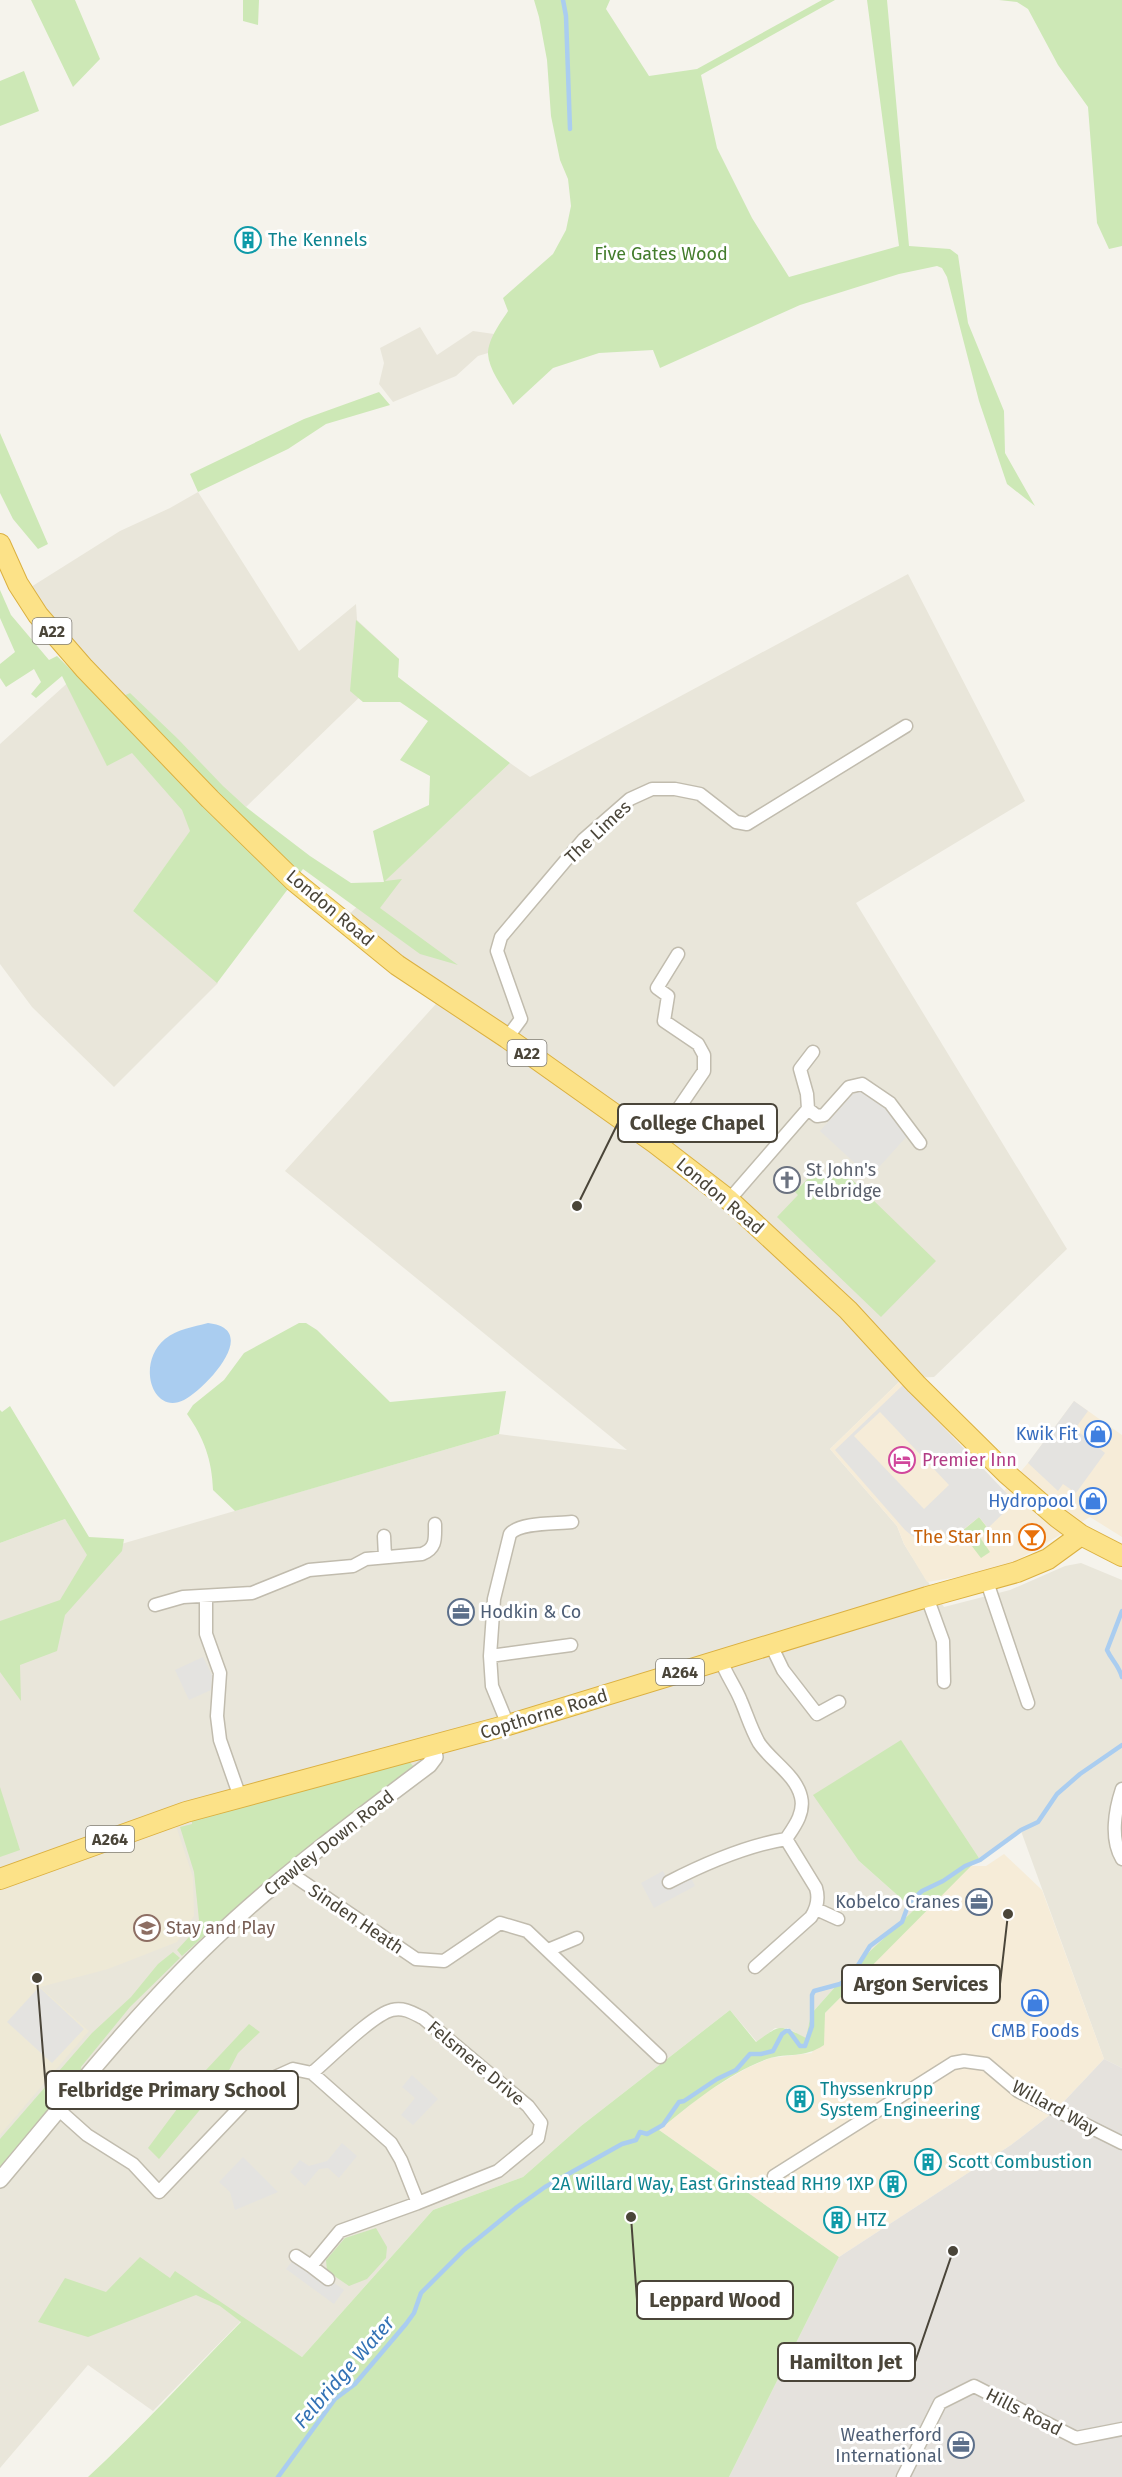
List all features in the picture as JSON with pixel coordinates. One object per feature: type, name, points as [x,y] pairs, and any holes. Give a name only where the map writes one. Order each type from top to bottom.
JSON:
[{"type":"highway","name":"London Road","points":[[0,544],[23,592],[38,615],[84,668],[210,799],[294,881],[398,965],[507,1038],[655,1143],[729,1200],[848,1310],[916,1384],[1007,1474],[1081,1535],[1122,1556]]},
{"type":"highway","name":"Copthorne Road","points":[[0,1879],[186,1812],[508,1725],[927,1597],[987,1582],[1048,1559],[1081,1535]]},
{"type":"street","name":"The Limes","points":[[507,1038],[521,1019],[497,951],[501,937],[583,840],[630,800],[652,789],[675,789],[700,794],[736,822],[747,824],[906,726]]},
{"type":"street","points":[[655,1143],[704,1071],[704,1055],[698,1044],[664,1021],[668,996],[657,988],[678,954]]},
{"type":"street","points":[[729,1200],[808,1109],[807,1094],[800,1069],[813,1052]]},
{"type":"street","points":[[808,1109],[817,1116],[824,1115],[849,1087],[862,1084],[890,1103],[920,1143]]},
{"type":"street","points":[[508,1725],[492,1686],[490,1656],[494,1599],[510,1534],[515,1528],[524,1526],[572,1522]]},
{"type":"street","points":[[155,1605],[183,1597],[252,1593],[309,1570],[352,1566],[366,1559],[422,1554],[429,1551],[435,1544],[435,1524]]},
{"type":"street","points":[[384,1536],[385,1557]]},
{"type":"street","points":[[987,1582],[1028,1703]]},
{"type":"street","points":[[206,1597],[206,1634],[220,1673],[217,1716],[220,1740],[240,1797]]},
{"type":"street","points":[[927,1597],[943,1641],[944,1682]]},
{"type":"street","points":[[490,1656],[571,1645]]},
{"type":"street","points":[[771,1645],[783,1670],[817,1714],[838,1702]]},
{"type":"street","points":[[669,1882],[702,1866],[761,1843],[786,1839],[800,1817],[802,1798],[793,1781],[759,1743],[721,1660]]},
{"type":"street","name":"Crawley Down Road","points":[[0,2180],[143,2010],[214,1939],[290,1873],[332,1838],[429,1765],[435,1757],[433,1746]]},
{"type":"street","points":[[1122,1789],[1115,1809],[1117,1850],[1122,1859]]},
{"type":"street","points":[[755,1967],[811,1917],[816,1909],[818,1895],[816,1888],[786,1839]]},
{"type":"street","name":"Sinden Heath","points":[[290,1873],[416,1959],[444,1961],[500,1923],[527,1931],[660,2058]]},
{"type":"street","points":[[816,1909],[838,1918]]},
{"type":"street","points":[[548,1950],[577,1938]]},
{"type":"street","name":"Felsmere Drive","points":[[312,2073],[370,2023],[391,2010],[405,2009],[423,2018],[528,2106],[541,2123],[538,2138],[498,2171],[418,2203]]},
{"type":"street","name":"Willard Way","points":[[774,2176],[953,2063],[964,2061],[986,2064],[1018,2091],[1122,2143]]},
{"type":"street","points":[[59,2110],[87,2135],[133,2164],[159,2192],[264,2082],[293,2068],[312,2073],[391,2144],[401,2160],[418,2203],[340,2231],[311,2266]]},
{"type":"street","points":[[296,2256],[328,2279]]},
{"type":"street","name":"Hills Road","points":[[903,2477],[940,2403],[974,2386],[1076,2438],[1122,2428]]},
{"type":"shaded area","points":[[420,327],[437,355],[473,331],[494,334],[488,353],[478,356],[456,376],[393,402],[379,384],[384,363],[380,348]]},
{"type":"shaded area","points":[[198,492],[299,651],[356,604],[357,620],[399,659],[246,807],[222,787],[133,911],[218,983],[114,1087],[32,1007],[0,964],[0,744],[84,668],[23,592],[120,531]]},
{"type":"shaded area","points":[[908,574],[1025,801],[856,903],[1067,1249],[934,1377],[910,1378],[900,1381],[830,1449],[897,1526],[904,1544],[944,1607],[1010,1590],[1065,1566],[1081,1563],[1122,1580],[1122,2068],[1104,2059],[1021,1831],[979,1858],[901,1741],[859,1861],[914,1910],[852,1968],[811,2014],[806,2039],[788,2028],[775,2028],[757,2042],[730,2010],[581,2126],[523,2177],[433,2210],[302,2357],[243,2319],[153,2411],[88,2365],[0,2468],[0,1543],[65,1519],[87,1554],[499,1434],[627,1450],[285,1171],[444,995],[343,920],[510,763],[530,777]]},
{"type":"shaded area","points":[[863,1091],[888,1107],[908,1135],[870,1177],[820,1131],[853,1094]]},
{"type":"shaded area","points":[[900,1381],[1004,1491],[1074,1401],[1122,1435],[1122,1537],[1090,1517],[1016,1561],[982,1573],[927,1582],[904,1544],[897,1526],[830,1449]]},
{"type":"shaded area","points":[[903,1385],[1015,1502],[988,1528],[979,1517],[950,1540],[941,1529],[922,1544],[905,1530],[835,1450]],"holes":[[[880,1412],[949,1485],[924,1509],[854,1436]]]},
{"type":"shaded area","points":[[1074,1401],[1088,1411],[1075,1429],[1105,1453],[1076,1493],[1063,1484],[1058,1491],[1028,1463]]},
{"type":"shaded area","points":[[203,1657],[212,1675],[211,1690],[189,1700],[175,1670]]},
{"type":"shaded area","points":[[173,1817],[193,1877],[194,1916],[177,1942],[108,1969],[40,1987],[89,2031],[0,2135],[0,1879]]},
{"type":"shaded area","points":[[1004,1854],[1042,1890],[1104,2059],[1055,2111],[1011,2145],[839,2257],[659,2130],[705,2093],[747,2068],[770,2058],[812,2053],[825,2013],[969,1866],[986,1866]]},
{"type":"shaded area","points":[[663,1871],[669,1882],[688,1872],[695,1886],[654,1908],[641,1883]]},
{"type":"shaded area","points":[[39,1987],[84,2029],[52,2063],[7,2022]]},
{"type":"shaded area","points":[[1104,2059],[1122,2068],[1122,2477],[729,2477],[839,2257],[1011,2145],[1055,2111]]},
{"type":"shaded area","points":[[252,2070],[264,2082],[233,2115],[221,2102]]},
{"type":"shaded area","points":[[412,2075],[438,2099],[413,2125],[401,2115],[415,2098],[402,2087]]},
{"type":"shaded area","points":[[342,2143],[357,2156],[339,2178],[328,2168],[319,2169],[305,2186],[290,2172],[300,2160],[309,2166],[327,2161]]},
{"type":"shaded area","points":[[243,2157],[278,2192],[235,2210],[230,2192],[219,2182]]},
{"type":"shaded area","points":[[296,2256],[344,2290],[334,2304],[286,2269]]},
{"type":"green space","points":[[31,0],[75,0],[100,59],[73,87]]},
{"type":"green space","points":[[243,0],[259,0],[258,25],[243,21]]},
{"type":"green space","name":"Five Gates Wood","points":[[534,0],[610,0],[606,9],[649,76],[697,69],[822,0],[835,0],[701,75],[717,148],[752,218],[789,277],[899,246],[867,0],[887,0],[909,246],[950,249],[958,255],[968,323],[1004,411],[1005,453],[1035,506],[1007,484],[979,401],[947,277],[942,268],[937,266],[899,274],[800,305],[660,368],[653,350],[599,353],[553,368],[513,405],[494,374],[488,354],[492,337],[508,311],[503,298],[553,254],[566,230],[571,206],[568,179],[560,160],[551,116],[547,60]]},
{"type":"green space","points":[[999,0],[1122,0],[1122,246],[1109,249],[1097,223],[1088,107],[1058,65],[1028,9],[1017,2]]},
{"type":"green space","points":[[24,71],[39,111],[0,126],[0,81]]},
{"type":"green space","points":[[379,392],[390,405],[326,424],[288,449],[198,492],[190,474],[304,419]]},
{"type":"green space","points":[[0,433],[48,544],[38,549],[13,519],[0,493]]},
{"type":"green space","points":[[0,590],[11,615],[49,660],[57,656],[106,704],[130,693],[246,807],[310,856],[351,883],[384,882],[373,831],[429,805],[430,776],[400,760],[428,721],[400,702],[363,702],[350,691],[356,620],[399,659],[398,677],[510,763],[385,881],[402,879],[380,908],[458,965],[420,954],[303,869],[217,983],[133,911],[190,831],[182,810],[132,753],[107,766],[62,676],[36,698],[31,694],[41,682],[34,669],[6,687],[0,678],[0,664],[15,652],[0,618]]},
{"type":"green space","points":[[839,1167],[936,1261],[881,1317],[777,1217],[798,1195],[795,1192],[817,1169],[828,1179]]},
{"type":"green space","points":[[299,1323],[306,1323],[317,1330],[390,1402],[506,1391],[499,1434],[235,1511],[213,1490],[206,1450],[187,1414],[193,1405],[224,1380],[244,1353]]},
{"type":"green space","points":[[10,1406],[89,1537],[124,1539],[122,1551],[65,1615],[57,1651],[20,1665],[21,1701],[0,1672],[0,1621],[60,1600],[87,1555],[65,1519],[0,1543],[0,1410],[2,1412]]},
{"type":"green space","points":[[979,1517],[989,1530],[979,1536],[990,1552],[981,1558],[961,1532]]},
{"type":"green space","points":[[901,1740],[979,1858],[825,2013],[824,2045],[803,2054],[775,2057],[752,2065],[724,2081],[659,2130],[839,2257],[729,2477],[88,2477],[241,2322],[220,2306],[196,2295],[88,2337],[38,2322],[65,2278],[106,2292],[140,2257],[170,2278],[175,2271],[302,2357],[433,2210],[523,2177],[581,2126],[730,2010],[756,2042],[780,2028],[806,2038],[811,2014],[852,1968],[914,1910],[859,1861],[813,1795]]},
{"type":"green space","points":[[408,1760],[414,1767],[267,1882],[182,1956],[177,1950],[189,1937],[199,1920],[194,1872],[180,1827],[192,1824],[192,1819]]},
{"type":"green space","points":[[0,1787],[20,1850],[0,1857]]},
{"type":"green space","points":[[173,1952],[180,1958],[130,2007],[81,2067],[82,2074],[0,2167],[0,2139],[92,2033],[131,1997],[158,1964]]},
{"type":"green space","points":[[249,2024],[260,2032],[238,2053],[223,2082],[159,2159],[148,2148],[206,2070]]},
{"type":"green space","points":[[376,2228],[387,2247],[386,2258],[367,2279],[349,2286],[327,2271],[326,2260],[345,2238]]},
{"type":"water","points":[[208,1323],[223,1328],[230,1336],[230,1347],[224,1359],[205,1384],[184,1400],[173,1403],[163,1401],[156,1394],[150,1373],[151,1361],[156,1349],[165,1339],[175,1333]]},
{"type":"waterway","points":[[563,0],[566,16],[570,129]]},
{"type":"waterway","points":[[1122,1611],[1107,1650],[1122,1677]]},
{"type":"waterway","name":"Felbridge Water","points":[[278,2477],[335,2399],[355,2384],[406,2324],[414,2313],[421,2293],[464,2250],[545,2187],[622,2144],[636,2140],[640,2132],[647,2134],[663,2125],[679,2102],[736,2070],[750,2054],[773,2051],[786,2031],[789,2031],[800,2046],[805,2046],[812,2026],[814,1991],[840,1984],[852,1975],[870,1946],[902,1922],[909,1903],[922,1891],[980,1860],[1021,1830],[1038,1822],[1057,1794],[1080,1774],[1122,1745]]},
{"type":"place","name":"The Kennels","points":[[248,240]]},
{"type":"place","name":"St John's Felbridge","points":[[787,1180]]},
{"type":"place","name":"College Chapel","points":[[577,1206]]},
{"type":"place","name":"Kwik Fit","points":[[1098,1434]]},
{"type":"place","name":"Premier Inn","points":[[902,1460]]},
{"type":"place","name":"Hydropool","points":[[1093,1501]]},
{"type":"place","name":"The Star Inn","points":[[1032,1537]]},
{"type":"place","name":"Hodkin & Co","points":[[461,1612]]},
{"type":"place","name":"Kobelco Cranes","points":[[979,1902]]},
{"type":"place","name":"Argon Services","points":[[1008,1914]]},
{"type":"place","name":"Stay and Play","points":[[147,1928]]},
{"type":"place","name":"Felbridge Primary School","points":[[37,1978]]},
{"type":"place","name":"CMB Foods","points":[[1035,2003]]},
{"type":"place","name":"Thyssenkrupp System Engineering","points":[[800,2099]]},
{"type":"place","name":"Scott Combustion","points":[[928,2162]]},
{"type":"place","name":"2A Willard Way, East Grinstead RH19 1XP","points":[[893,2184]]},
{"type":"place","name":"Leppard Wood","points":[[631,2217]]},
{"type":"place","name":"HTZ","points":[[837,2220]]},
{"type":"place","name":"Hamilton Jet","points":[[953,2251]]},
{"type":"place","name":"Weatherford International","points":[[961,2445]]}]
